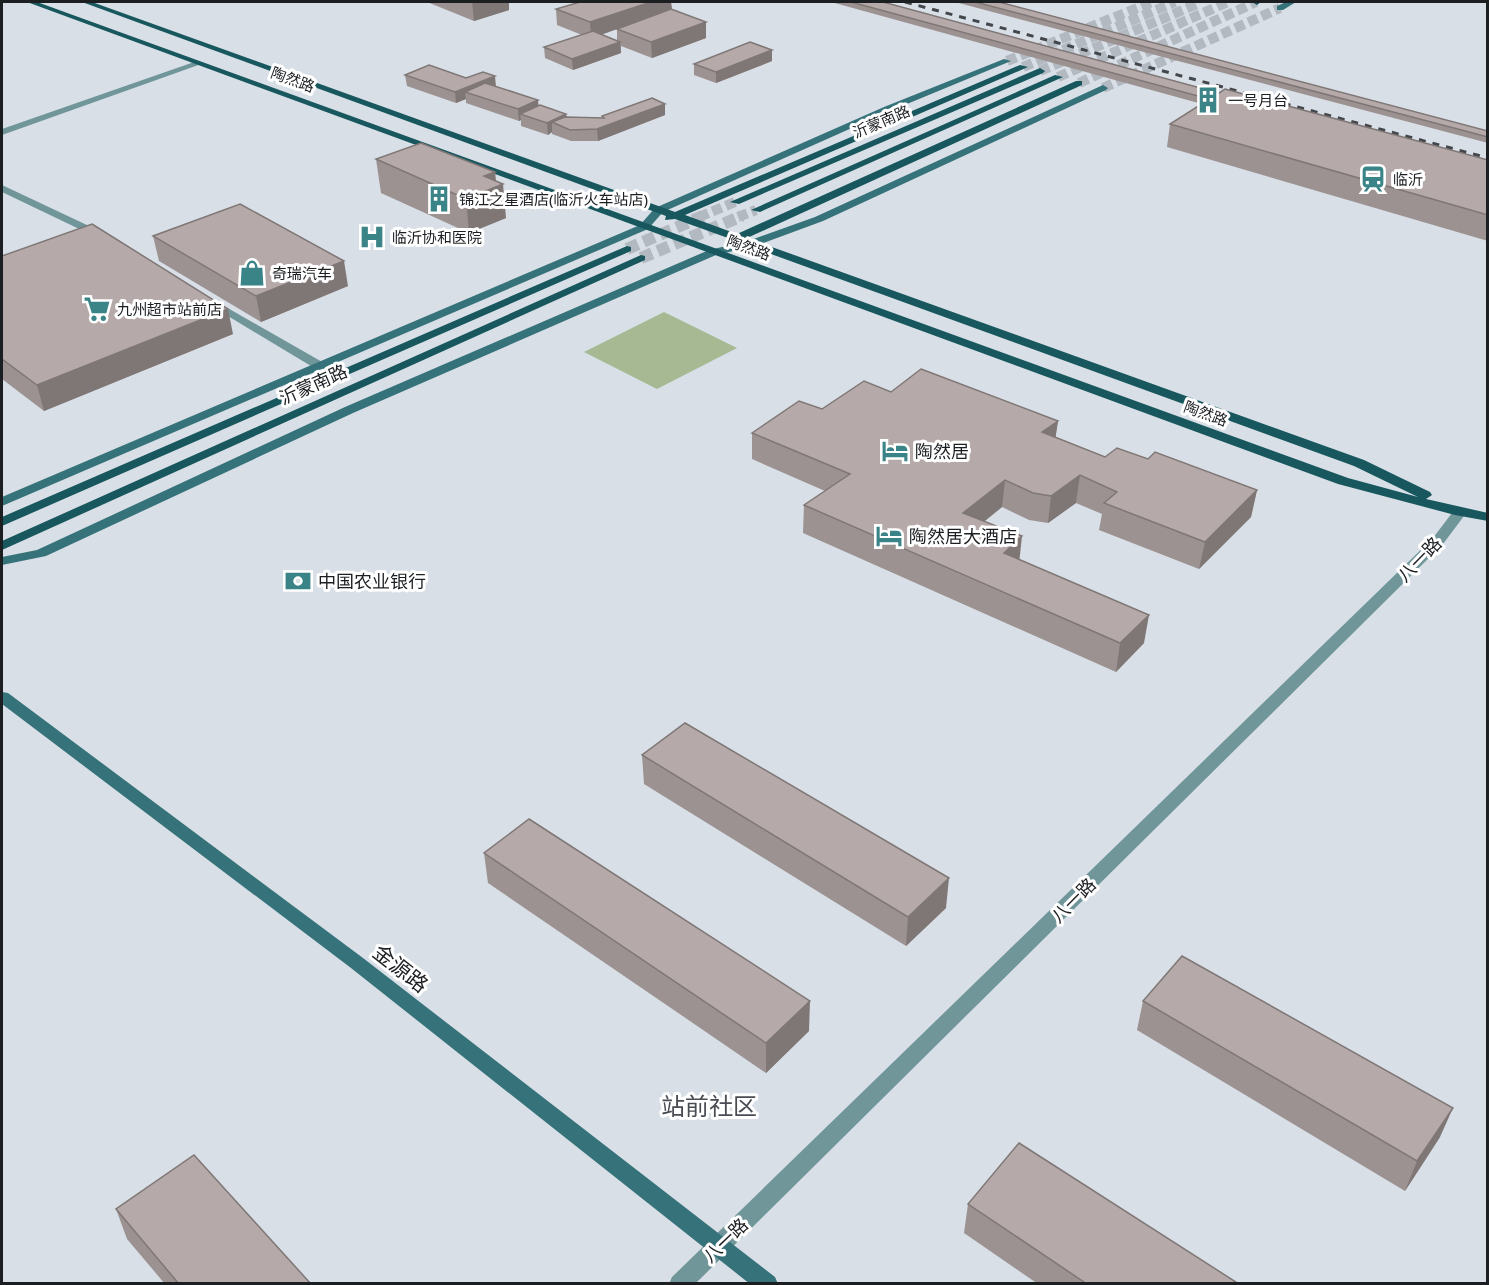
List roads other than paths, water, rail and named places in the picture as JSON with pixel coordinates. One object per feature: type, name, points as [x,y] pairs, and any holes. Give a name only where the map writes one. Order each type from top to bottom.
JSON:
[{"type":"main road","name":"陶然路","points":[[31,2],[1344,481],[1460,512],[1488,517]]},
{"type":"main road","name":"陶然路","points":[[86,2],[1359,463],[1488,527]]},
{"type":"main road","points":[[644,227],[1023,67]]},
{"type":"main road","name":"沂蒙南路","points":[[735,202],[1040,71]]},
{"type":"main road","name":"沂蒙南路","points":[[756,210],[1058,77]]},
{"type":"main road","points":[[713,252],[735,238],[1079,83]]},
{"type":"main road","name":"沂蒙南路","points":[[2,522],[627,249]]},
{"type":"main road","name":"沂蒙南路","points":[[2,546],[641,258]]},
{"type":"street","points":[[1280,8],[1292,2]]},
{"type":"street","points":[[2,502],[644,227],[659,210],[887,109],[1006,61]]},
{"type":"street","points":[[2,132],[200,63]]},
{"type":"street","points":[[2,561],[41,553],[349,410],[713,252],[752,244],[819,219],[1103,88]]},
{"type":"street","points":[[2,188],[113,242]]},
{"type":"street","points":[[206,298],[320,366]]},
{"type":"street","name":"八一路","points":[[680,1284],[1430,549],[1460,512]]},
{"type":"street","name":"金源路","points":[[2,697],[357,963],[767,1284]]},
{"type":"tunnel","points":[[1007,61],[1152,2]]},
{"type":"tunnel","points":[[1023,67],[1175,2]]},
{"type":"tunnel","points":[[1058,77],[1228,2]]},
{"type":"tunnel","points":[[1079,83],[1256,2]]},
{"type":"tunnel","points":[[1040,71],[1197,4]]},
{"type":"tunnel","points":[[1103,88],[1280,8]]},
{"type":"tunnel","points":[[699,217],[735,202]]},
{"type":"tunnel","points":[[738,217],[756,210]]},
{"type":"tunnel","points":[[627,249],[703,216]]},
{"type":"tunnel","points":[[641,258],[742,216]]},
{"type":"railway","points":[[905,2],[1488,158]]},
{"type":"place","name":"一号月台","points":[[1208,100]]},
{"type":"place","name":"临沂","points":[[1373,179]]},
{"type":"place","name":"锦江之星酒店(临沂火车站店)","points":[[439,199]]},
{"type":"place","name":"临沂协和医院","points":[[372,237]]},
{"type":"place","name":"奇瑞汽车","points":[[252,273]]},
{"type":"place","name":"九州超市站前店","points":[[97,309]]},
{"type":"place","name":"陶然居","points":[[895,451]]},
{"type":"place","name":"陶然居大酒店","points":[[889,536]]},
{"type":"place","name":"中国农业银行","points":[[298,581]]},
{"type":"district","name":"站前社区","points":[[709,1105]]}]
